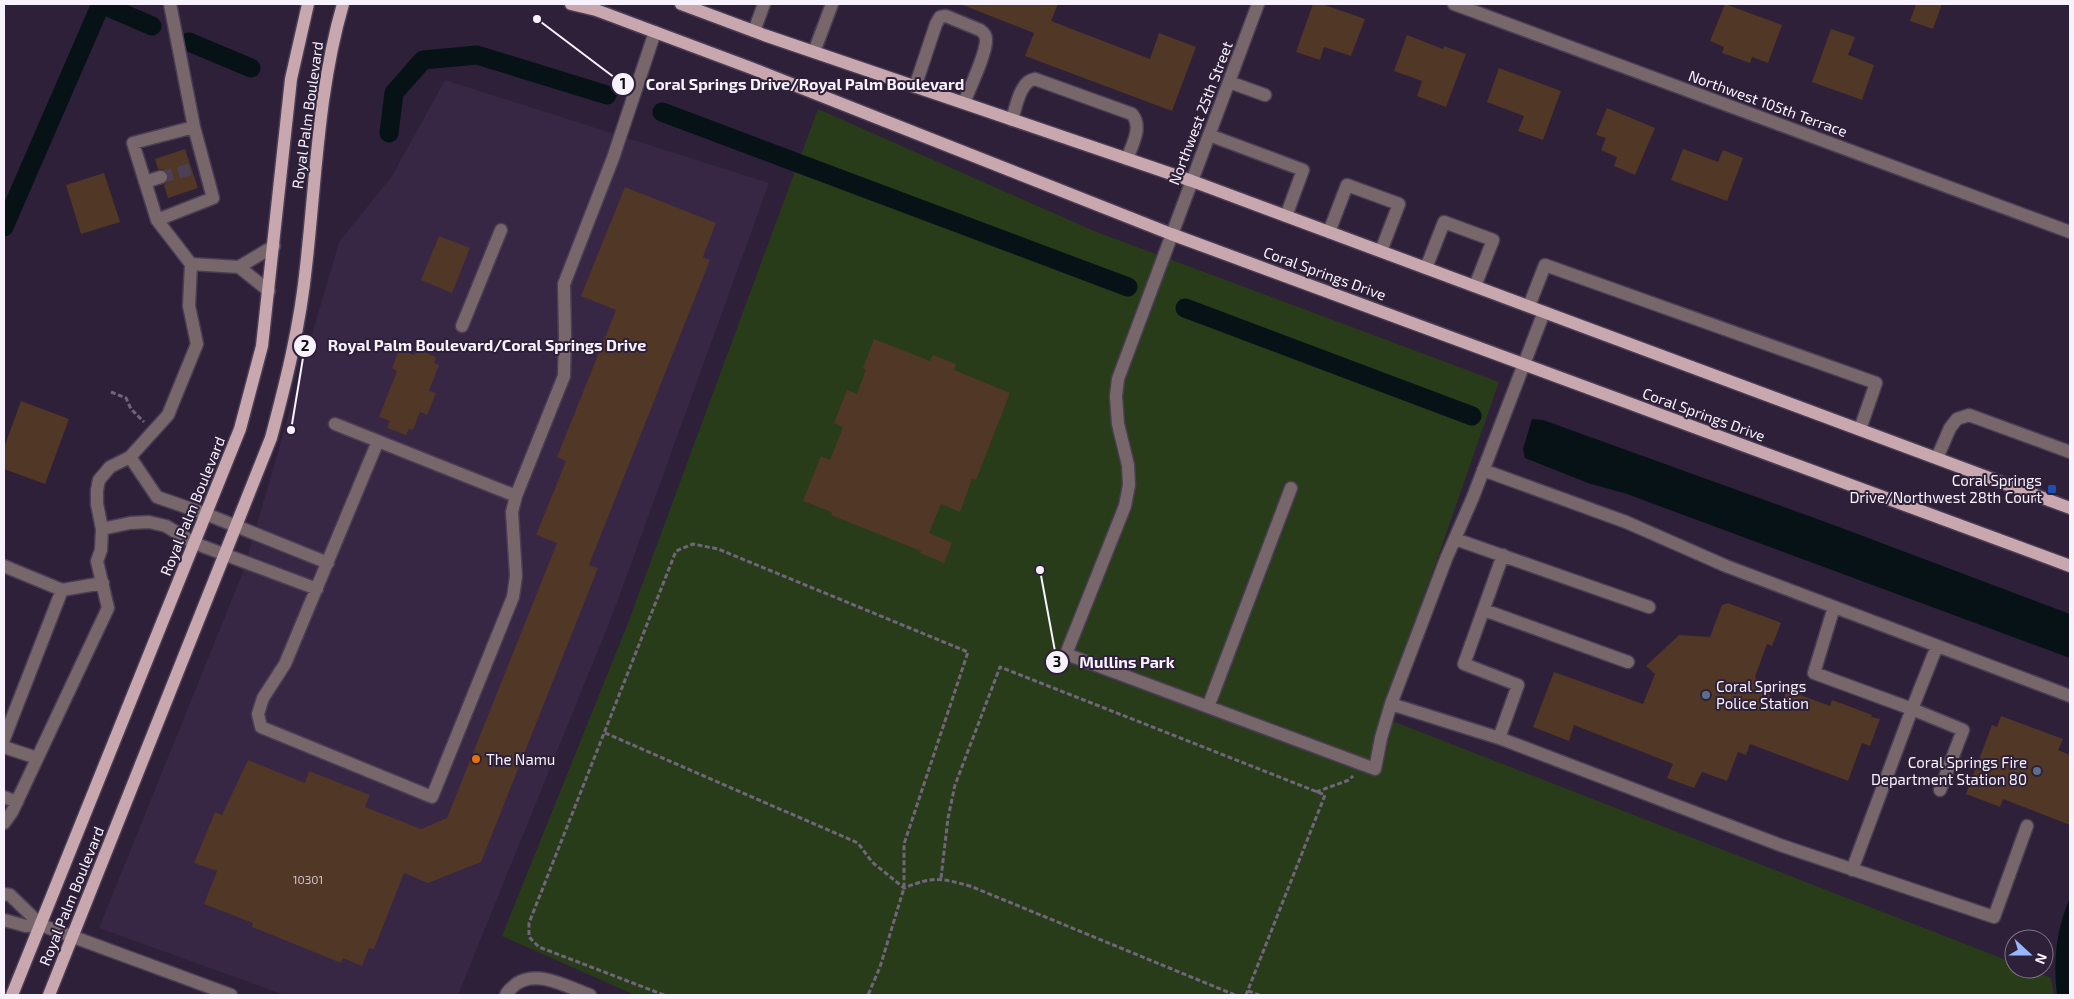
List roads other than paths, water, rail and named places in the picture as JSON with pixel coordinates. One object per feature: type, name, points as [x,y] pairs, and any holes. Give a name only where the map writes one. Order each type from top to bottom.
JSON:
[{"type":"main road","name":"Royal Palm Boulevard","points":[[12,995],[240,429],[262,346],[291,79],[308,4]]},
{"type":"main road","name":"Royal Palm Boulevard","points":[[50,995],[271,438],[293,355],[306,268],[314,174],[325,85],[336,27],[343,4]]},
{"type":"main road","name":"Coral Springs Drive","points":[[570,4],[596,10],[760,72],[1171,234],[2070,566]]},
{"type":"main road","points":[[681,4],[814,52],[1192,181],[2070,508]]},
{"type":"street","points":[[157,220],[213,198],[198,167],[194,127],[170,4]]},
{"type":"street","points":[[754,31],[764,4]]},
{"type":"street","points":[[814,52],[832,4]]},
{"type":"street","name":"Northwest 25th Street","points":[[1208,707],[1066,654],[1125,506],[1129,485],[1128,465],[1118,424],[1116,396],[1118,379],[1258,4]]},
{"type":"street","name":"Northwest 105th Terrace","points":[[1454,4],[2070,232]]},
{"type":"street","points":[[916,87],[936,24],[940,17],[946,16],[980,30],[984,33],[986,40],[964,103]]},
{"type":"street","points":[[378,441],[285,664],[263,698],[258,714],[261,727],[432,797],[513,597],[516,576],[512,512],[516,496],[564,376],[564,284],[613,158],[655,32]]},
{"type":"street","points":[[1012,120],[1020,96],[1027,83],[1035,79],[1132,114],[1136,118],[1137,127],[1128,159]]},
{"type":"street","points":[[1229,82],[1265,95]]},
{"type":"street","points":[[4,823],[17,802],[108,608],[97,561],[101,550],[102,529],[97,504],[97,490],[100,480],[110,467],[130,457],[168,415],[197,344],[189,306],[191,264],[157,220],[133,143],[194,127]]},
{"type":"street","points":[[1209,135],[1303,170],[1286,216]]},
{"type":"street","points":[[145,182],[161,177]]},
{"type":"street","points":[[1329,232],[1346,185],[1373,194],[1399,204],[1381,251]]},
{"type":"street","points":[[1426,268],[1444,222],[1494,240],[1475,286]]},
{"type":"street","points":[[462,326],[501,230]]},
{"type":"street","points":[[191,264],[239,267],[274,246]]},
{"type":"street","points":[[1529,306],[1545,265],[1876,383],[1860,429]]},
{"type":"street","points":[[239,267],[269,291]]},
{"type":"street","points":[[1291,488],[1208,707],[1375,769],[1381,738],[1391,704],[1544,312]]},
{"type":"street","points":[[1937,458],[1950,428],[1957,419],[1969,415],[2070,452]]},
{"type":"street","points":[[335,424],[516,496]]},
{"type":"street","points":[[130,457],[157,497],[206,514],[328,563]]},
{"type":"street","points":[[1483,470],[1626,522],[1726,566],[2070,696]]},
{"type":"street","points":[[102,529],[130,523],[148,522],[166,526],[194,543],[317,589]]},
{"type":"street","points":[[1455,538],[1649,608]]},
{"type":"street","points":[[1499,738],[1518,685],[1464,664],[1503,556]]},
{"type":"street","points":[[4,566],[62,590],[103,583]]},
{"type":"street","points":[[4,739],[62,590]]},
{"type":"street","points":[[1834,607],[1814,673],[1963,730],[1940,790]]},
{"type":"street","points":[[1484,610],[1628,662]]},
{"type":"street","points":[[1852,870],[1937,646]]},
{"type":"street","points":[[1391,704],[1499,738],[1771,841],[1994,917],[2027,826]]},
{"type":"street","points":[[4,747],[37,758]]},
{"type":"street","points":[[4,797],[17,802]]},
{"type":"street","points":[[4,894],[10,895],[41,925],[230,995]]},
{"type":"street","points":[[4,920],[26,926],[41,925]]},
{"type":"street","points":[[506,995],[508,991],[524,979],[542,978],[590,995]]},
{"type":"waterway","points":[[101,4],[152,26]]},
{"type":"waterway","points":[[4,227],[101,4]]},
{"type":"waterway","points":[[189,42],[251,68]]},
{"type":"waterway","points":[[389,133],[394,93],[423,60],[477,55],[607,95]]},
{"type":"waterway","points":[[662,112],[1128,287]]},
{"type":"waterway","points":[[1185,308],[1472,416]]},
{"type":"tunnel","points":[[161,177],[192,169]]},
{"type":"place","name":"Coral Springs Drive/Royal Palm Boulevard","points":[[537,19]]},
{"type":"place","name":"Royal Palm Boulevard/Coral Springs Drive","points":[[291,430]]},
{"type":"place","name":"Coral Springs Drive/Northwest 28th Court","points":[[2052,489]]},
{"type":"place","name":"Mullins Park","points":[[1040,570]]},
{"type":"place","name":"Coral Springs Police Station","points":[[1706,695]]},
{"type":"place","name":"The Namu","points":[[476,759]]},
{"type":"place","name":"Coral Springs Fire Department Station 80","points":[[2037,771]]}]
